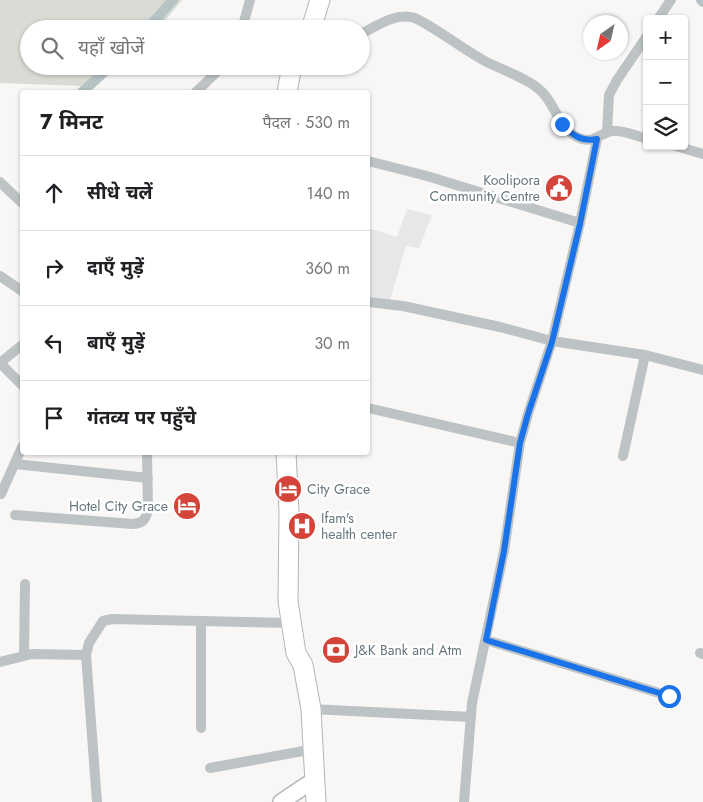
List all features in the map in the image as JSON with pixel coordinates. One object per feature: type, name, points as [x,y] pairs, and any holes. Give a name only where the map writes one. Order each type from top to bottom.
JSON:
[{"type":"highway","points":[[303,20],[309,0]]},
{"type":"highway","points":[[314,20],[320,0]]},
{"type":"highway","points":[[287,90],[290,75]]},
{"type":"highway","points":[[297,90],[300,75]]},
{"type":"highway","points":[[286,455],[288,601],[296,653],[304,665]]},
{"type":"highway","points":[[295,455],[299,601],[306,655],[304,665],[311,709],[316,802]]},
{"type":"main road","points":[[281,802],[314,780]]},
{"type":"street","points":[[244,20],[250,0]]},
{"type":"street","points":[[661,15],[671,0]]},
{"type":"street","points":[[370,30],[396,17],[406,15],[415,18],[485,61],[537,88],[547,98],[562,124],[575,136],[582,139],[597,139],[606,132],[618,131],[643,138]]},
{"type":"street","points":[[606,132],[609,96],[617,80],[643,42]]},
{"type":"street","points":[[198,90],[214,75]]},
{"type":"street","points":[[464,802],[472,703],[504,551],[520,443],[552,342],[580,224],[597,139]]},
{"type":"street","points":[[688,150],[703,154]]},
{"type":"street","points":[[370,162],[427,176],[580,224]]},
{"type":"street","points":[[0,182],[20,201]]},
{"type":"street","points":[[0,276],[20,290]]},
{"type":"street","points":[[370,302],[403,306],[500,327],[552,342],[645,355],[703,370]]},
{"type":"street","points":[[20,347],[0,363],[20,383]]},
{"type":"street","points":[[623,456],[645,355]]},
{"type":"street","points":[[370,408],[520,443]]},
{"type":"street","points":[[1,494],[20,452]]},
{"type":"street","points":[[15,515],[133,524],[141,523],[148,511],[147,455]]},
{"type":"street","points":[[15,464],[148,478]]},
{"type":"street","points":[[24,655],[25,584]]},
{"type":"street","points":[[97,802],[86,655],[89,643],[104,621],[112,618],[291,623]]},
{"type":"street","points":[[201,621],[201,728]]},
{"type":"street","points":[[486,640],[669,696]]},
{"type":"street","points":[[0,662],[24,655],[42,653],[86,655]]},
{"type":"street","points":[[311,709],[471,717]]},
{"type":"street","points":[[210,768],[314,749]]},
{"type":"shaded area","points":[[0,0],[182,0],[165,20],[20,20],[20,75],[100,75],[81,86],[0,83]]},
{"type":"shaded area","points":[[407,209],[432,215],[419,248],[406,246],[390,300],[370,298],[370,229],[397,237]]},
{"type":"waterway","points":[[155,20],[173,0]]},
{"type":"waterway","points":[[84,90],[101,75]]},
{"type":"place","name":"Koolipora Community Centre","points":[[559,188]]},
{"type":"place","name":"City Grace","points":[[288,489]]},
{"type":"place","name":"Hotel City Grace","points":[[187,506]]},
{"type":"place","name":"Ifam's health center","points":[[302,526]]},
{"type":"place","name":"J&K Bank and Atm","points":[[336,650]]},
{"type":"route","points":[[562,124],[575,136],[582,139],[597,139],[580,224],[552,342],[520,443],[504,551],[486,640],[669,696]]}]
